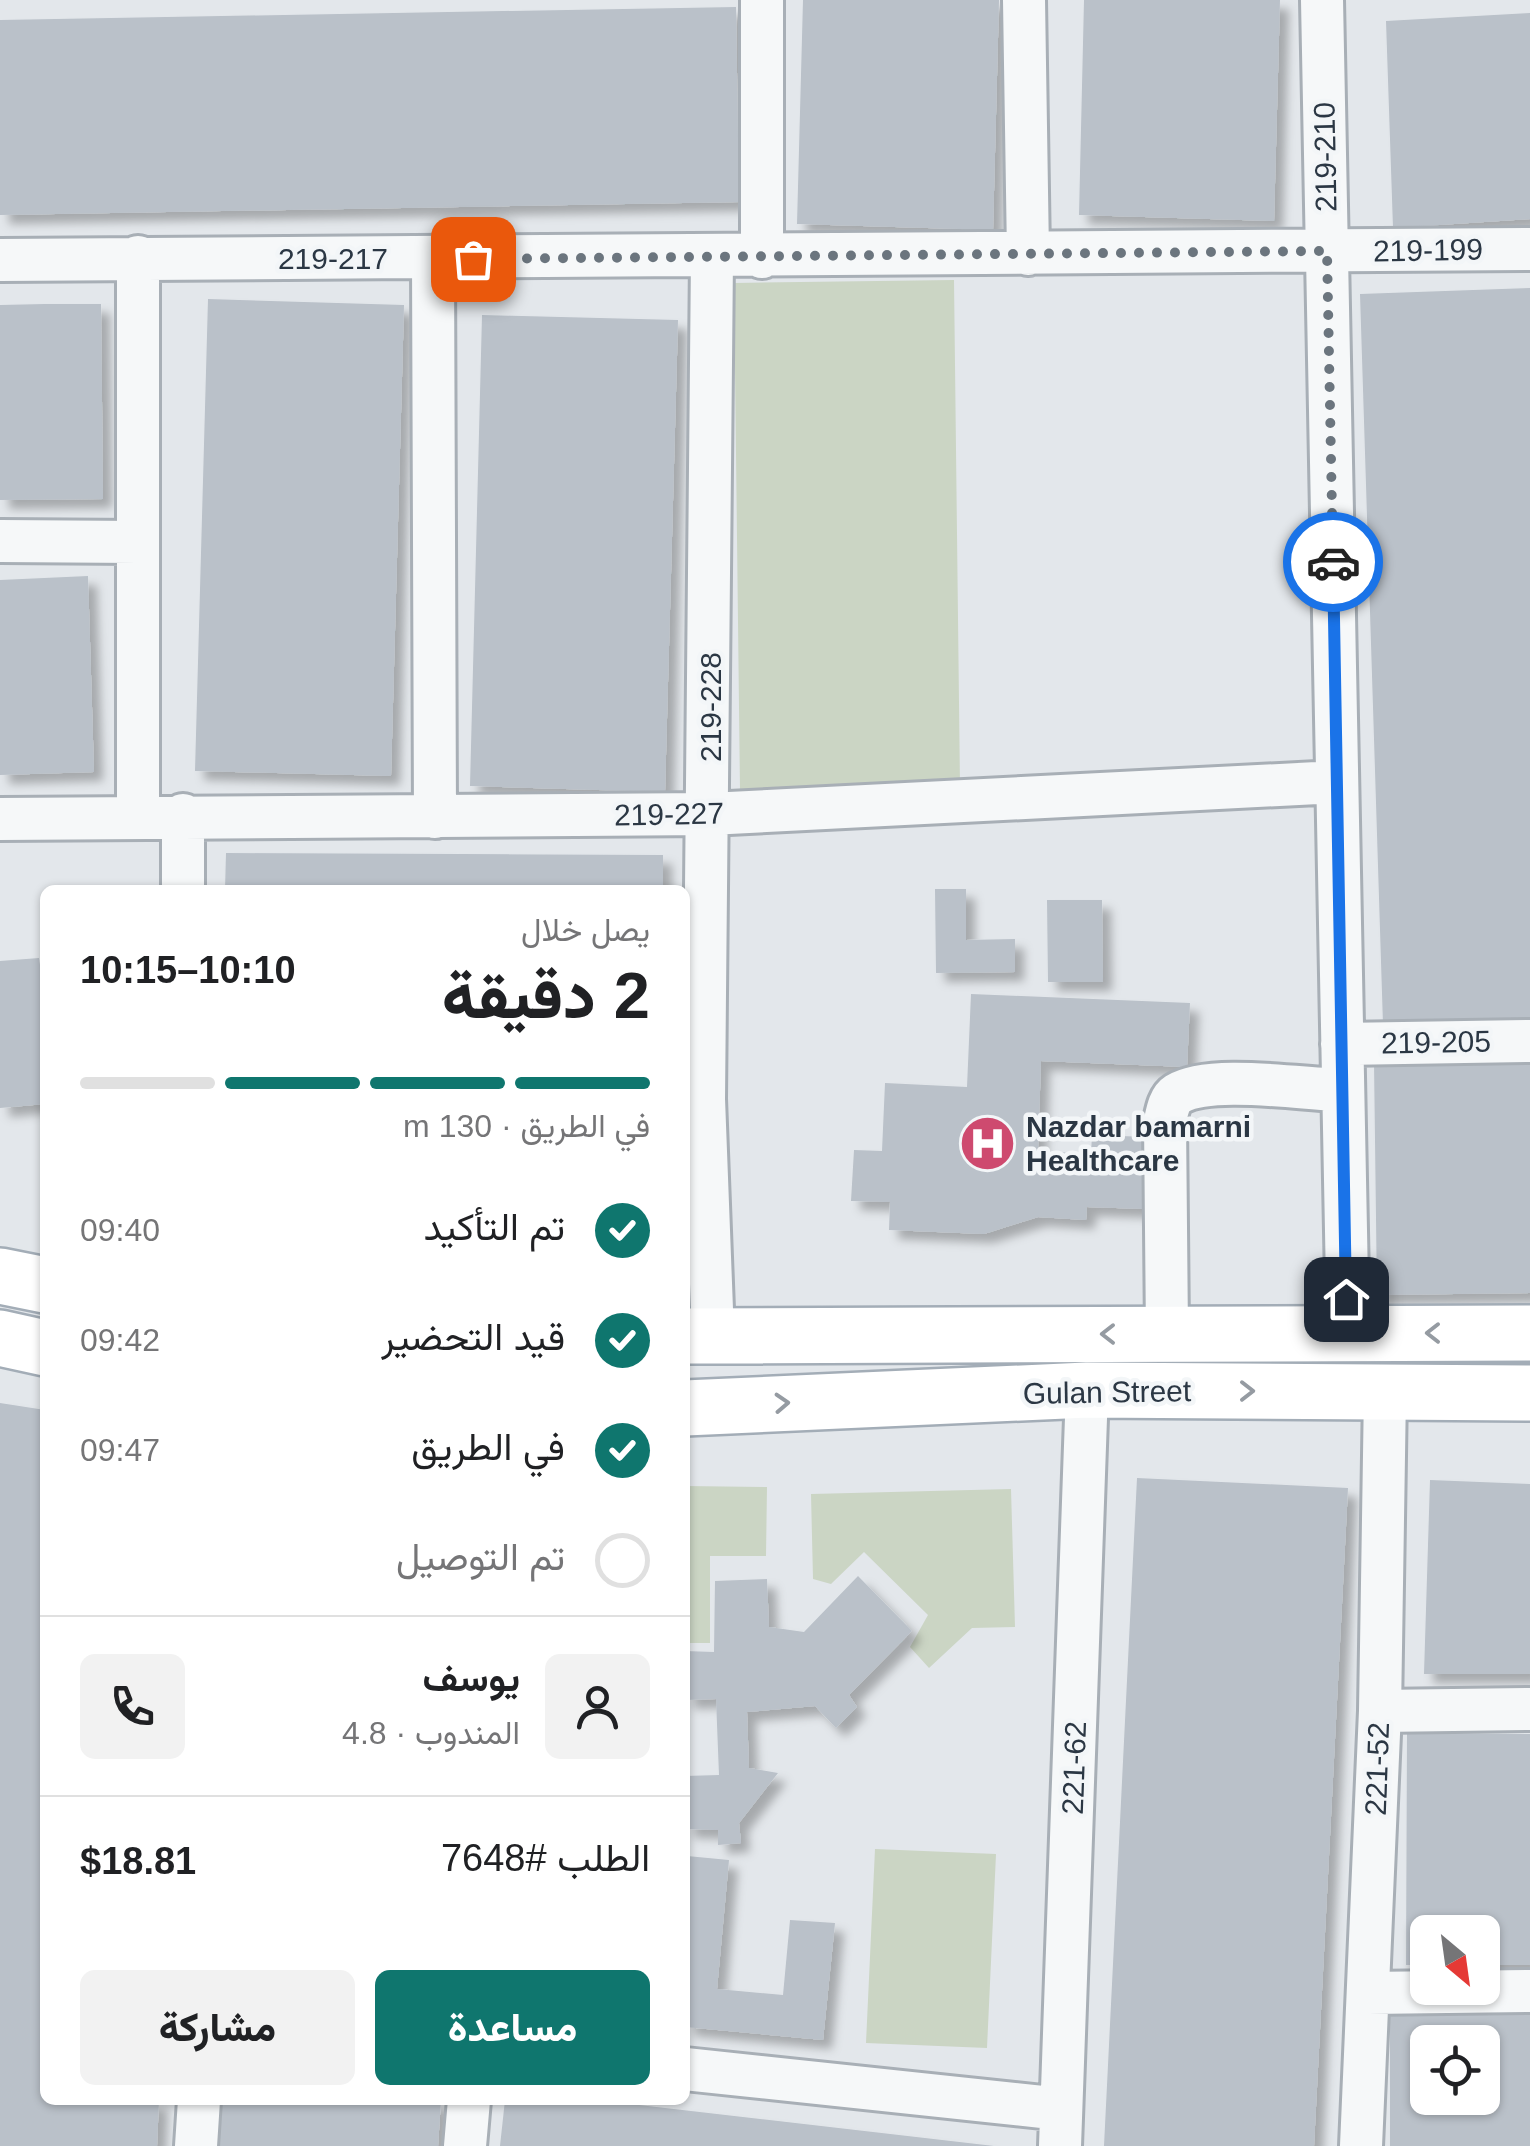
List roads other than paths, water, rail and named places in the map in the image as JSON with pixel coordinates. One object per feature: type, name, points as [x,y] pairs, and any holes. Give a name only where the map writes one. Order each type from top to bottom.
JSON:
[{"type":"main road","points":[[0,1276],[40,1284]]},
{"type":"main road","name":"Gulan Street","points":[[699,1336],[1530,1332]]},
{"type":"main road","points":[[0,1338],[40,1347]]},
{"type":"main road","name":"Gulan Street","points":[[690,1408],[1087,1390],[1530,1392]]},
{"type":"street","points":[[762,0],[762,257]]},
{"type":"street","points":[[1024,0],[1028,254]]},
{"type":"street","name":"219-210","points":[[1322,0],[1340,1090],[1348,1334]]},
{"type":"street","name":"219-199","points":[[1327,251],[1530,249]]},
{"type":"street","name":"219-217","points":[[0,260],[1327,251]]},
{"type":"street","points":[[138,257],[138,815]]},
{"type":"street","name":"219-228","points":[[699,1336],[694,1099],[709,814],[712,257]]},
{"type":"street","points":[[433,259],[435,817]]},
{"type":"street","points":[[0,542],[138,542]]},
{"type":"street","name":"219-227","points":[[0,819],[138,815],[709,814],[1337,782]]},
{"type":"street","points":[[183,815],[183,885]]},
{"type":"street","name":"219-205","points":[[1342,1044],[1530,1041]]},
{"type":"street","points":[[1167,1334],[1164,1122],[1170,1102],[1176,1094],[1205,1085],[1340,1090]]},
{"type":"street","name":"221-62","points":[[1061,2128],[1087,1390]]},
{"type":"street","name":"221-52","points":[[1361,2146],[1380,1711],[1385,1392]]},
{"type":"street","points":[[1380,1711],[1530,1709]]},
{"type":"street","points":[[1368,1993],[1530,1991]]},
{"type":"street","points":[[690,2070],[1061,2128]]},
{"type":"street","points":[[196,2146],[198,2105]]},
{"type":"street","points":[[465,2146],[468,2105]]},
{"type":"place","name":"Nazdar bamarni Healthcare","points":[[987,1143]]}]
